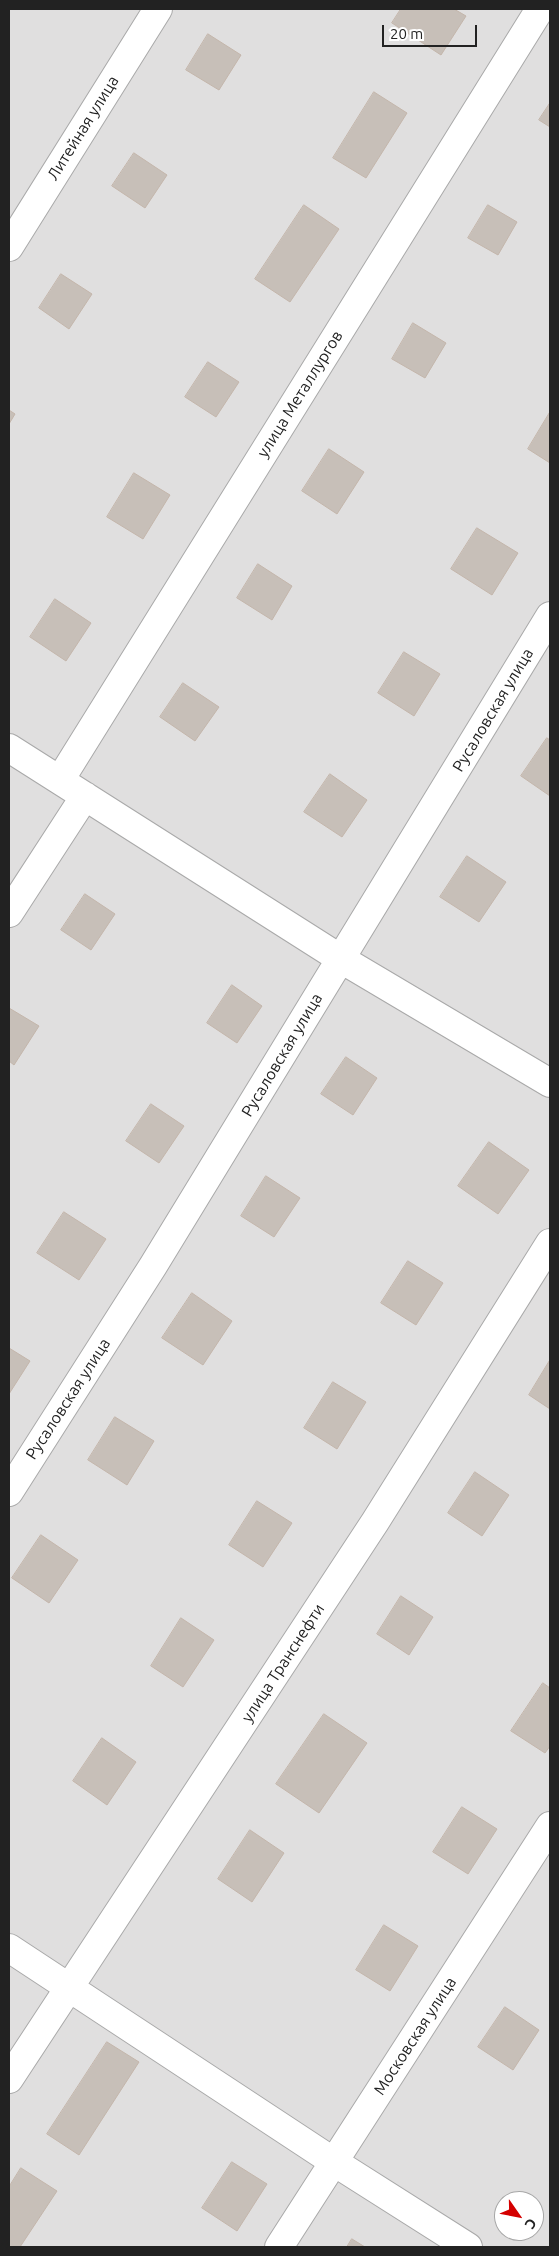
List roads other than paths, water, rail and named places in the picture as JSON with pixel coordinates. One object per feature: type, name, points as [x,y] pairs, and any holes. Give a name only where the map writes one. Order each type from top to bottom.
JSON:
[{"type":"street","name":"Литейная улица","points":[[9,247],[158,9]]},
{"type":"street","name":"улица Металлургов","points":[[60,780],[540,9]]},
{"type":"street","name":"Русаловская улица","points":[[9,1492],[154,1266],[550,616]]},
{"type":"street","points":[[9,748],[341,959],[550,1083]]},
{"type":"street","points":[[9,913],[84,796]]},
{"type":"street","name":"улица Транснефти","points":[[9,2079],[375,1522],[550,1243]]},
{"type":"street","name":"Московская улица","points":[[279,2247],[550,1826]]},
{"type":"street","points":[[9,1948],[334,2162],[468,2247]]}]
